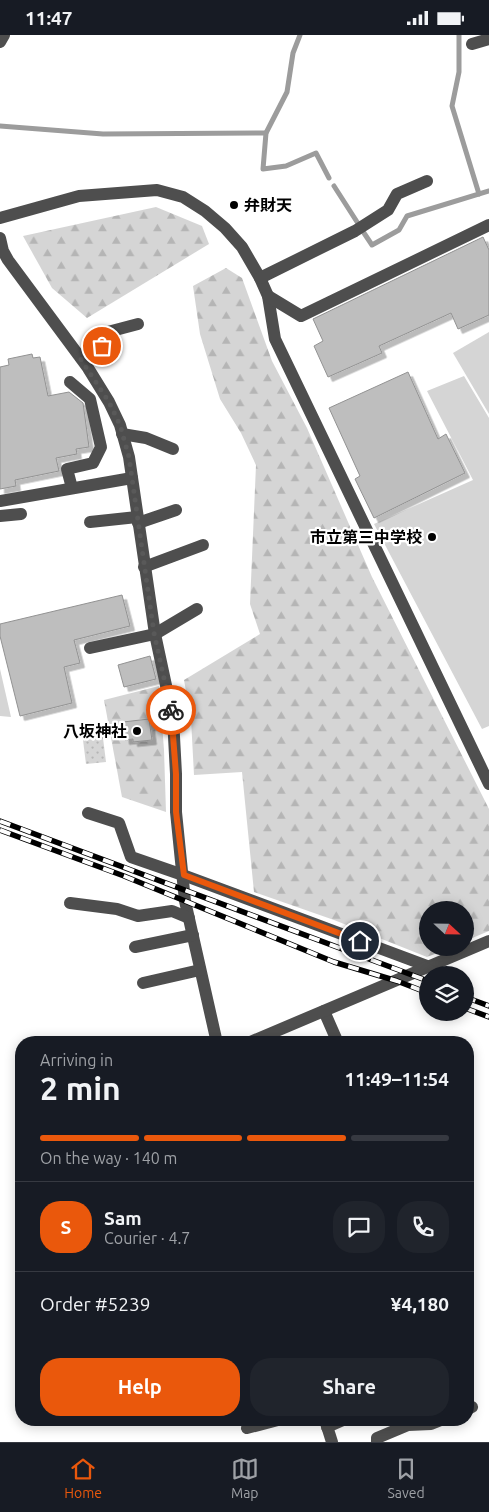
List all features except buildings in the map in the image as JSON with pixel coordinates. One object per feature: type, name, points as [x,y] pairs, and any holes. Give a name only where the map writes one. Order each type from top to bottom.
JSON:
[{"type":"street","points":[[0,42],[4,35]]},
{"type":"street","points":[[472,44],[489,39]]},
{"type":"street","points":[[260,278],[360,228],[388,210],[398,194],[427,181]]},
{"type":"street","points":[[0,219],[79,196],[157,189],[182,197],[205,211],[225,227],[242,247],[260,278],[268,296],[276,339],[489,784]]},
{"type":"street","points":[[268,296],[301,316],[489,225]]},
{"type":"street","points":[[0,238],[3,251],[8,260],[80,358],[109,402],[120,425],[129,457],[154,633],[173,718],[176,812],[184,875],[185,901],[215,1036]]},
{"type":"street","points":[[80,358],[102,346],[104,333],[138,324]]},
{"type":"street","points":[[70,382],[90,399],[101,447],[93,463],[67,469],[72,488]]},
{"type":"street","points":[[122,434],[146,438],[173,449]]},
{"type":"street","points":[[0,501],[132,478]]},
{"type":"street","points":[[90,522],[137,520],[176,510]]},
{"type":"street","points":[[0,516],[21,514]]},
{"type":"street","points":[[144,567],[203,545]]},
{"type":"street","points":[[90,648],[154,633],[197,609]]},
{"type":"street","points":[[88,813],[119,823],[132,857],[427,966]]},
{"type":"street","points":[[70,903],[117,909],[138,916],[172,911],[189,918]]},
{"type":"street","points":[[135,947],[193,935]]},
{"type":"street","points":[[432,966],[489,941]]},
{"type":"street","points":[[143,983],[200,971]]},
{"type":"street","points":[[265,1036],[419,972]]},
{"type":"street","points":[[324,1011],[335,1036]]},
{"type":"street","points":[[246,1428],[254,1426]]},
{"type":"street","points":[[327,1426],[332,1442]]},
{"type":"street","points":[[377,1442],[376,1438],[406,1426]]},
{"type":"green space","points":[[156,207],[202,226],[209,244],[87,318],[52,288],[23,236]]},
{"type":"green space","points":[[226,268],[242,278],[272,361],[307,428],[372,577],[489,809],[489,931],[474,937],[474,901],[419,901],[419,954],[334,920],[254,892],[242,772],[194,775],[191,719],[184,680],[260,634],[250,604],[256,465],[241,433],[220,399],[200,334],[193,286]]},
{"type":"green space","points":[[489,332],[489,414],[453,353]]},
{"type":"green space","points":[[464,376],[489,418],[489,726],[482,729],[374,524],[473,480],[427,391]]},
{"type":"green space","points":[[0,669],[11,717],[0,716]]},
{"type":"green space","points":[[159,686],[166,812],[122,797],[104,700]]},
{"type":"green space","points":[[102,730],[106,762],[86,764],[82,732]]},
{"type":"waterway","points":[[300,35],[293,53],[287,92],[266,133],[263,169],[286,166],[316,153],[329,178]]},
{"type":"waterway","points":[[459,35],[459,72],[452,106],[479,194]]},
{"type":"waterway","points":[[0,126],[103,134],[266,133]]},
{"type":"waterway","points":[[334,186],[359,225]]},
{"type":"waterway","points":[[364,233],[372,245],[399,230],[407,216],[489,191]]},
{"type":"railway","points":[[0,821],[419,978]]},
{"type":"railway","points":[[0,830],[124,876],[334,962],[419,990]]},
{"type":"railway","points":[[474,1000],[489,1006]]},
{"type":"railway","points":[[474,1011],[489,1017]]},
{"type":"way so far","points":[[102,346],[80,358],[109,402],[120,425],[129,457],[154,633],[171,710]]},
{"type":"place","name":"弁財天","points":[[234,205]]},
{"type":"place","name":"市立第三中学校","points":[[432,537]]},
{"type":"place","name":"八坂神社","points":[[137,731]]},
{"type":"route","points":[[171,710],[176,774],[176,812],[180,857],[184,875],[360,941]]}]
